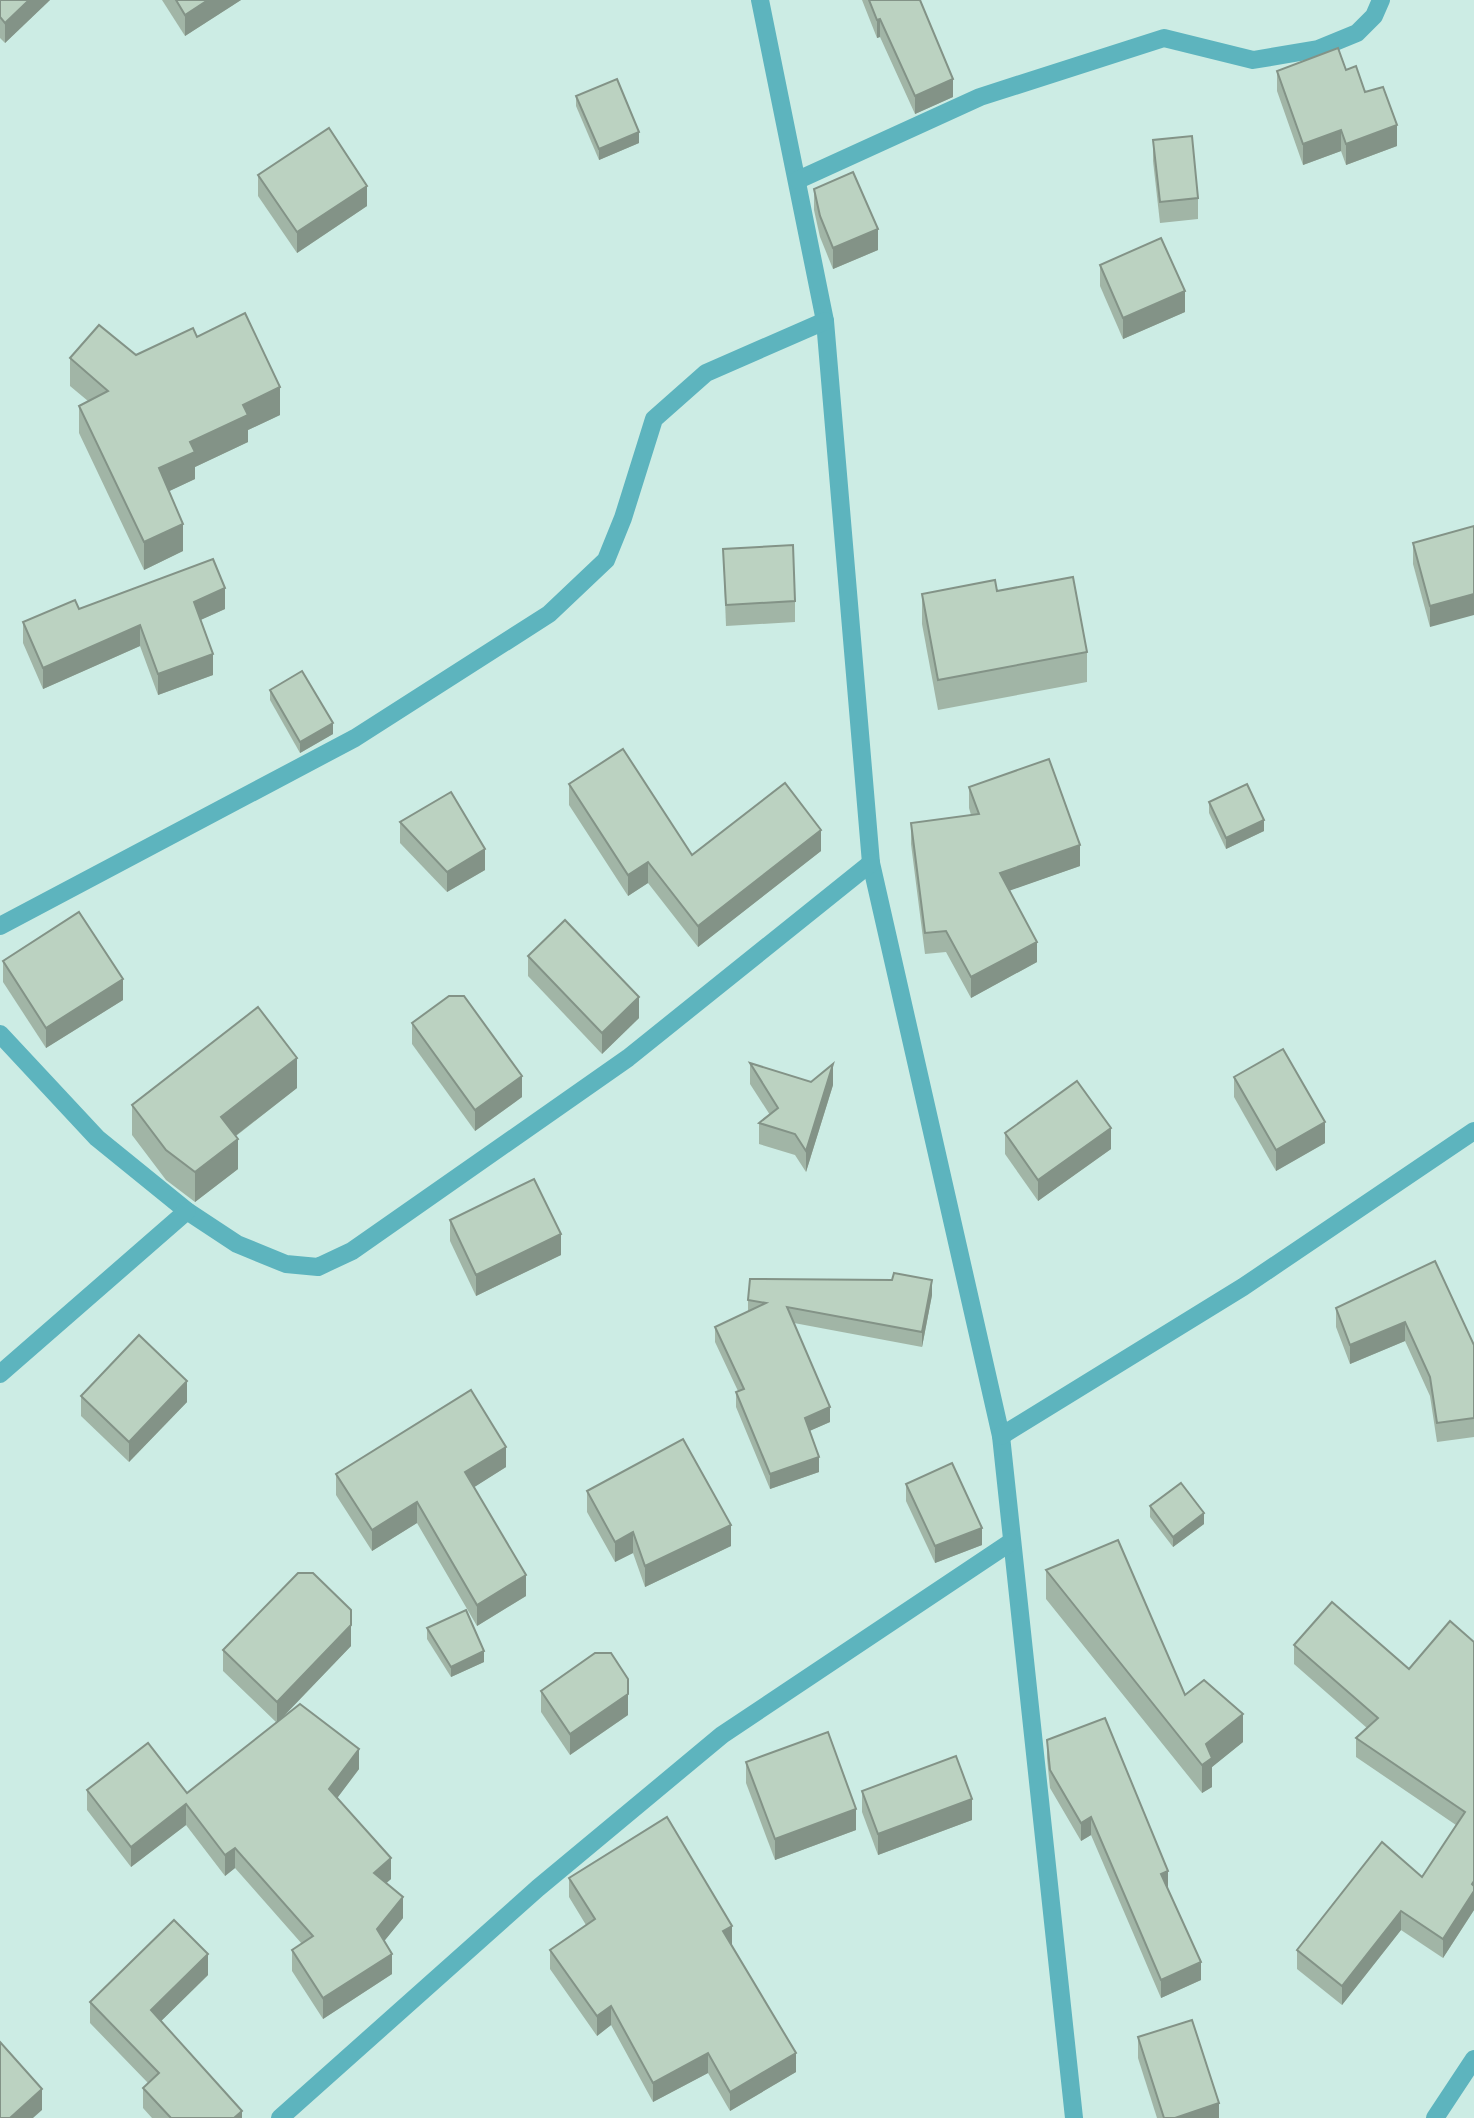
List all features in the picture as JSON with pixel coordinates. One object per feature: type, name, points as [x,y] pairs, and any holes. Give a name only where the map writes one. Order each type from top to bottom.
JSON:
[{"type":"street","points":[[760,0],[825,321],[871,863],[1001,1436],[1074,2118]]},
{"type":"street","points":[[798,180],[980,97],[1164,38],[1253,60],[1318,49],[1357,33],[1374,16],[1381,0]]},
{"type":"street","points":[[0,926],[355,738],[549,614],[606,560],[623,519],[654,419],[706,373],[825,321]]},
{"type":"street","points":[[0,1034],[97,1138],[187,1211],[237,1244],[286,1264],[318,1267],[352,1251],[628,1058],[871,863]]},
{"type":"street","points":[[1001,1436],[1243,1287],[1474,1131]]},
{"type":"street","points":[[0,1374],[187,1211]]},
{"type":"street","points":[[280,2118],[538,1888],[722,1735],[1011,1542]]},
{"type":"street","points":[[1435,2118],[1474,2059]]},
{"type":"building","points":[[0,0],[29,0],[5,23],[0,17]]},
{"type":"building","points":[[176,0],[208,0],[185,15]]},
{"type":"building","points":[[869,0],[920,0],[953,79],[915,96]]},
{"type":"building","points":[[1338,48],[1346,70],[1356,66],[1365,92],[1383,87],[1397,125],[1346,144],[1341,130],[1303,144],[1277,71]]},
{"type":"building","points":[[617,79],[639,132],[599,149],[576,96]]},
{"type":"building","points":[[329,128],[367,186],[297,232],[258,175]]},
{"type":"building","points":[[1192,136],[1198,198],[1160,202],[1153,140]]},
{"type":"building","points":[[853,172],[878,229],[833,248],[820,216],[814,189]]},
{"type":"building","points":[[1161,238],[1185,291],[1123,318],[1100,265]]},
{"type":"building","points":[[245,313],[280,387],[243,405],[248,415],[190,442],[195,452],[159,468],[183,524],[144,542],[79,406],[108,391],[70,358],[99,325],[136,355],[193,328],[197,337]]},
{"type":"building","points":[[1474,526],[1474,594],[1430,606],[1413,543]]},
{"type":"building","points":[[793,545],[795,601],[726,605],[723,549]]},
{"type":"building","points":[[213,559],[225,588],[194,602],[213,654],[158,674],[140,625],[43,668],[23,622],[75,600],[79,609]]},
{"type":"building","points":[[1073,577],[1087,652],[938,680],[922,594],[995,580],[997,591]]},
{"type":"building","points":[[302,671],[333,723],[300,742],[270,690]]},
{"type":"building","points":[[623,749],[692,855],[785,783],[821,830],[698,926],[648,862],[628,875],[569,784]]},
{"type":"building","points":[[1049,759],[1080,845],[1000,873],[1037,942],[971,977],[946,931],[925,933],[911,823],[979,814],[969,787]]},
{"type":"building","points":[[1247,784],[1264,820],[1226,838],[1209,802]]},
{"type":"building","points":[[451,792],[485,849],[447,872],[400,822]]},
{"type":"building","points":[[79,912],[123,979],[46,1028],[3,961]]},
{"type":"building","points":[[565,920],[639,997],[602,1033],[528,956]]},
{"type":"building","points":[[449,996],[464,996],[522,1076],[475,1110],[412,1023]]},
{"type":"building","points":[[258,1007],[297,1058],[221,1117],[238,1139],[195,1172],[166,1150],[132,1105]]},
{"type":"building","points":[[1283,1049],[1325,1122],[1276,1150],[1234,1077]]},
{"type":"building","points":[[750,1063],[811,1082],[833,1064],[806,1151],[795,1134],[759,1123],[778,1108]]},
{"type":"building","points":[[1077,1081],[1111,1128],[1038,1180],[1005,1133]]},
{"type":"building","points":[[534,1179],[561,1234],[476,1275],[450,1220]]},
{"type":"building","points":[[1435,1261],[1474,1345],[1474,1418],[1437,1423],[1430,1377],[1405,1322],[1350,1345],[1336,1308]]},
{"type":"building","points":[[894,1273],[932,1280],[922,1332],[787,1307],[830,1407],[805,1418],[819,1457],[770,1474],[736,1392],[744,1389],[715,1327],[766,1303],[748,1300],[750,1279],[892,1280]]},
{"type":"building","points":[[139,1335],[187,1381],[129,1442],[81,1396]]},
{"type":"building","points":[[471,1390],[506,1447],[465,1472],[526,1575],[477,1605],[417,1502],[372,1530],[336,1474]]},
{"type":"building","points":[[683,1439],[731,1525],[645,1566],[633,1532],[615,1542],[587,1491]]},
{"type":"building","points":[[952,1463],[982,1528],[935,1546],[906,1484]]},
{"type":"building","points":[[1181,1483],[1204,1513],[1173,1537],[1150,1506]]},
{"type":"building","points":[[1118,1540],[1185,1695],[1204,1680],[1243,1714],[1206,1744],[1212,1758],[1202,1765],[1046,1570]]},
{"type":"building","points":[[298,1573],[313,1573],[351,1610],[351,1625],[277,1702],[223,1650]]},
{"type":"building","points":[[1332,1602],[1409,1669],[1450,1621],[1474,1642],[1474,1891],[1443,1939],[1401,1911],[1342,1986],[1297,1950],[1382,1842],[1422,1877],[1465,1812],[1356,1738],[1378,1718],[1294,1645]]},
{"type":"building","points":[[466,1610],[484,1651],[451,1667],[427,1628]]},
{"type":"building","points":[[595,1653],[611,1653],[628,1679],[628,1694],[570,1734],[541,1691]]},
{"type":"building","points":[[300,1704],[359,1749],[329,1789],[391,1858],[374,1873],[403,1897],[377,1929],[392,1954],[323,1998],[292,1950],[313,1936],[235,1848],[225,1855],[186,1804],[131,1847],[87,1790],[148,1743],[187,1793]]},
{"type":"building","points":[[1105,1718],[1168,1871],[1161,1874],[1201,1962],[1161,1980],[1091,1817],[1081,1823],[1050,1770],[1047,1740]]},
{"type":"building","points":[[828,1732],[856,1809],[775,1839],[746,1762]]},
{"type":"building","points":[[956,1756],[972,1799],[878,1834],[862,1791]]},
{"type":"building","points":[[667,1817],[732,1926],[723,1931],[796,2053],[730,2092],[708,2053],[653,2083],[611,2006],[597,2016],[550,1950],[595,1919],[569,1878]]},
{"type":"building","points":[[174,1920],[208,1954],[151,2010],[242,2111],[234,2118],[171,2118],[143,2088],[159,2073],[90,2002]]},
{"type":"building","points":[[1192,2020],[1219,2103],[1175,2118],[1164,2118],[1138,2037]]},
{"type":"building","points":[[0,2042],[42,2089],[10,2118],[0,2118]]}]
